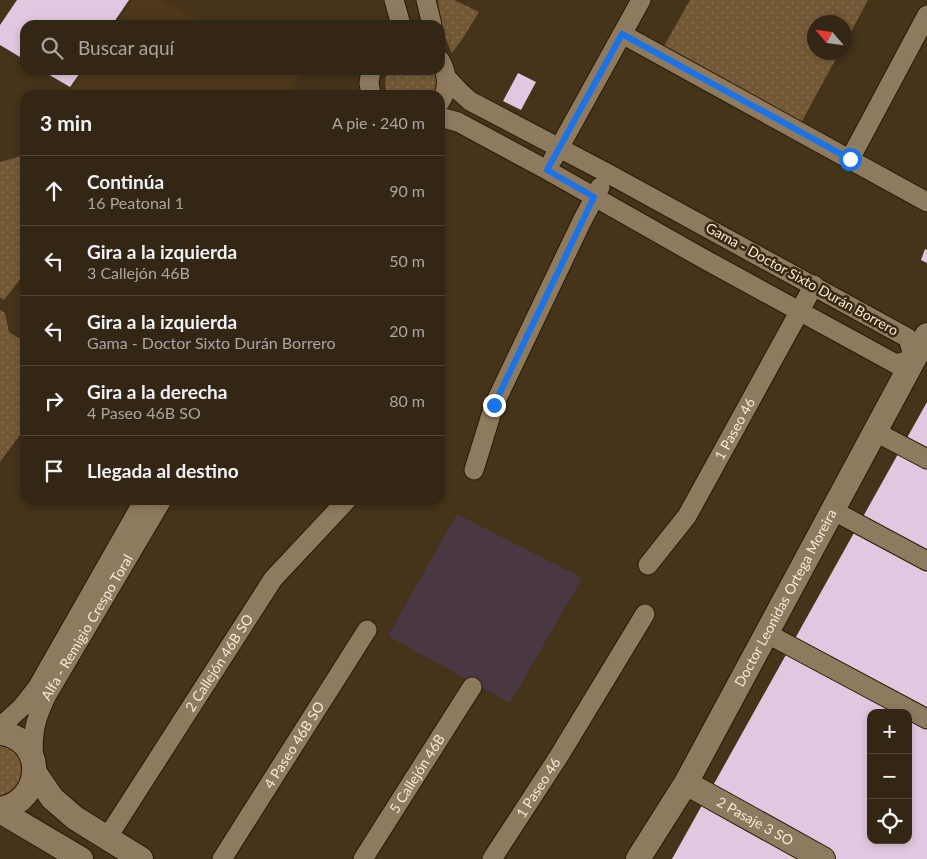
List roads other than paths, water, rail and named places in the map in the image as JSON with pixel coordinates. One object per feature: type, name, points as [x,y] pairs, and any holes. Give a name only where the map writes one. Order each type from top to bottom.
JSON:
[{"type":"street","points":[[394,0],[400,20]]},
{"type":"street","points":[[426,0],[431,20]]},
{"type":"street","points":[[547,170],[641,0]]},
{"type":"street","points":[[850,159],[927,15]]},
{"type":"street","points":[[622,34],[927,202]]},
{"type":"street","name":"Gama - Doctor Sixto Durán Borrero","points":[[445,72],[459,91],[470,101],[560,147],[908,338],[920,362],[896,364],[547,170],[458,122],[445,118]]},
{"type":"street","points":[[369,90],[368,83],[370,75]]},
{"type":"street","points":[[444,75],[445,90]]},
{"type":"street","points":[[474,470],[494,405],[607,173]]},
{"type":"street","name":"1 Paseo 46","points":[[648,565],[687,516],[814,285]]},
{"type":"street","name":"Doctor Leonidas Ortega Moreira","points":[[638,859],[686,783],[874,431],[920,362],[927,335]]},
{"type":"street","points":[[874,431],[927,459]]},
{"type":"street","name":"Alfa - Remigio Crespo Toral","points":[[0,727],[22,707],[37,688],[141,505]]},
{"type":"street","name":"Alfa - Remigio Crespo Toral","points":[[34,766],[34,731],[37,716],[47,695],[159,505]]},
{"type":"street","name":"2 Callejón 46B SO","points":[[113,848],[273,579],[343,505]]},
{"type":"street","points":[[832,510],[927,561]]},
{"type":"street","name":"1 Paseo 46","points":[[492,859],[559,756],[645,614]]},
{"type":"street","name":"4 Paseo 46B SO","points":[[222,859],[367,630]]},
{"type":"street","points":[[766,634],[927,720]]},
{"type":"street","name":"5 Callejón 46B","points":[[363,859],[472,687]]},
{"type":"street","points":[[0,733],[13,736],[29,750],[34,766],[52,798],[113,848],[141,859]]},
{"type":"street","points":[[0,810],[19,802],[27,794],[33,784],[34,766]]},
{"type":"street","name":"2 Pasaje 3 SO","points":[[686,783],[823,859]]},
{"type":"street","points":[[0,810],[55,853],[81,859]]}]
